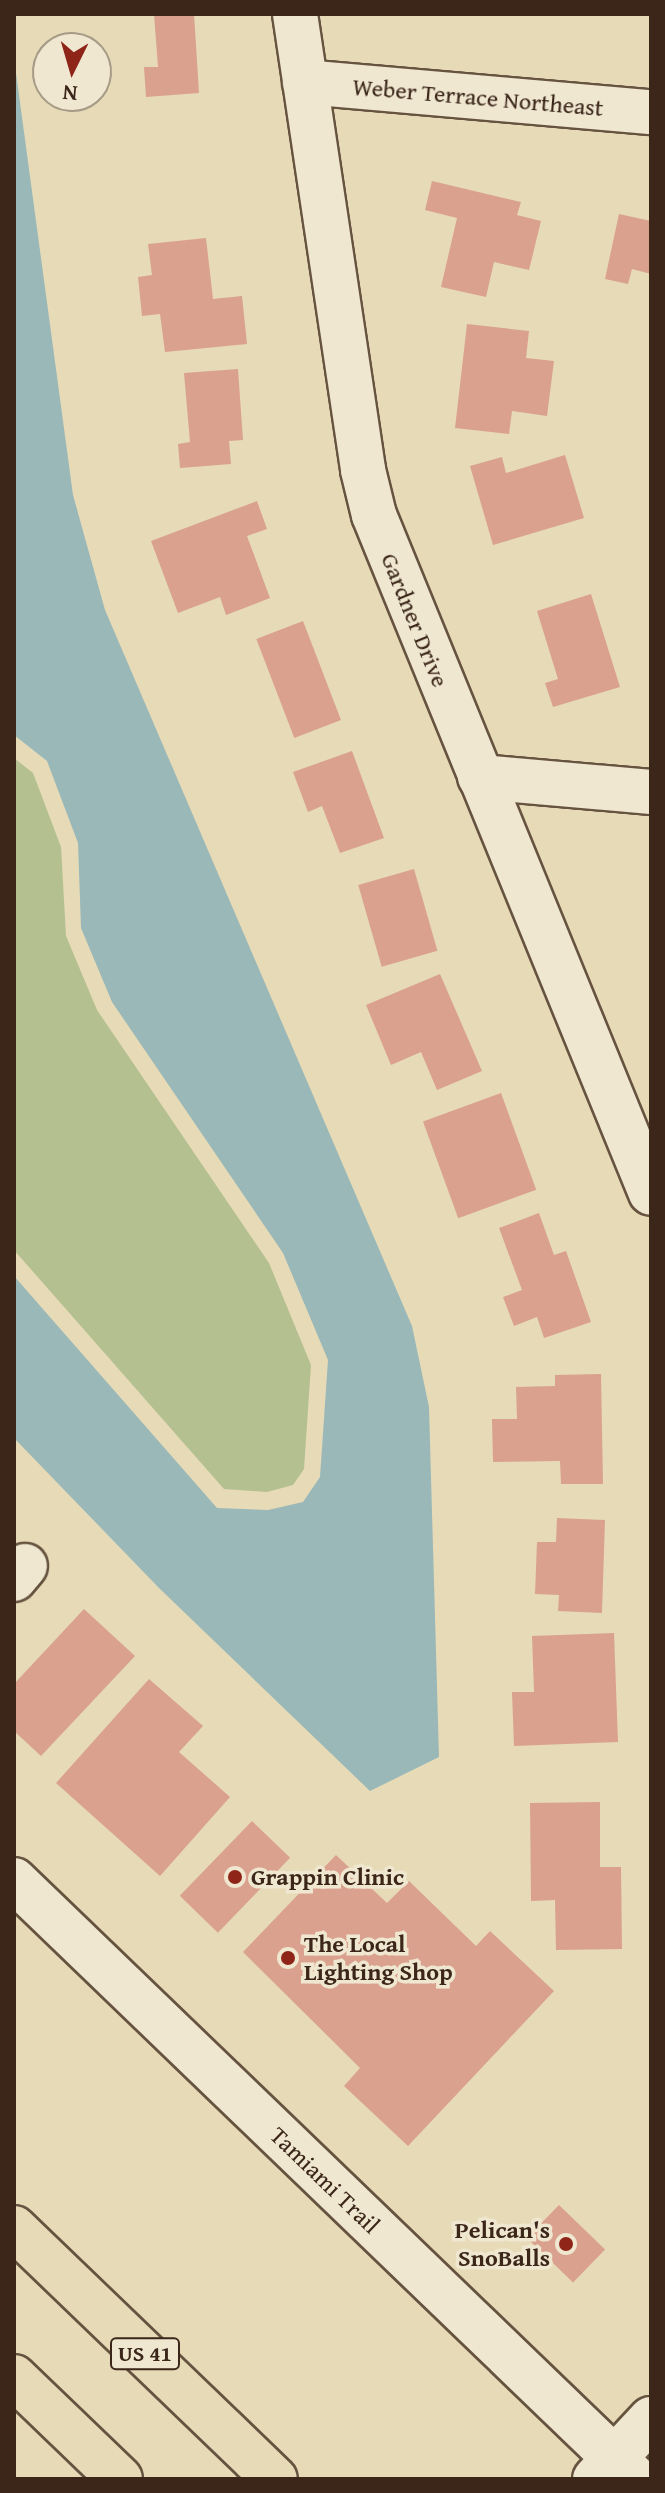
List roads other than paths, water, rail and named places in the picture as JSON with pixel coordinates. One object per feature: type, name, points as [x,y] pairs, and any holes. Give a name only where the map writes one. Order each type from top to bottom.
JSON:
[{"type":"main road","name":"US 41","points":[[14,2228],[275,2479]]},
{"type":"main road","points":[[14,2377],[120,2479]]},
{"type":"street","name":"Gardner Drive","points":[[295,14],[363,470],[390,559],[651,1193]]},
{"type":"street","name":"Weber Terrace Northeast","points":[[305,82],[651,112]]},
{"type":"street","points":[[480,777],[651,792]]},
{"type":"street","name":"Tamiami Trail","points":[[14,1880],[615,2472]]},
{"type":"street","points":[[615,2472],[651,2419]]},
{"type":"water","points":[[14,58],[73,495],[105,610],[412,1326],[429,1407],[439,1757],[370,1791],[159,1588],[14,1438],[14,1276],[217,1508],[268,1510],[303,1502],[320,1477],[328,1360],[283,1253],[112,1002],[81,928],[78,843],[47,761],[14,735]]},
{"type":"place","name":"Grappin Clinic","points":[[235,1877]]},
{"type":"place","name":"The Local Lighting Shop","points":[[288,1958]]},
{"type":"place","name":"Pelican's SnoBalls","points":[[566,2244]]}]
